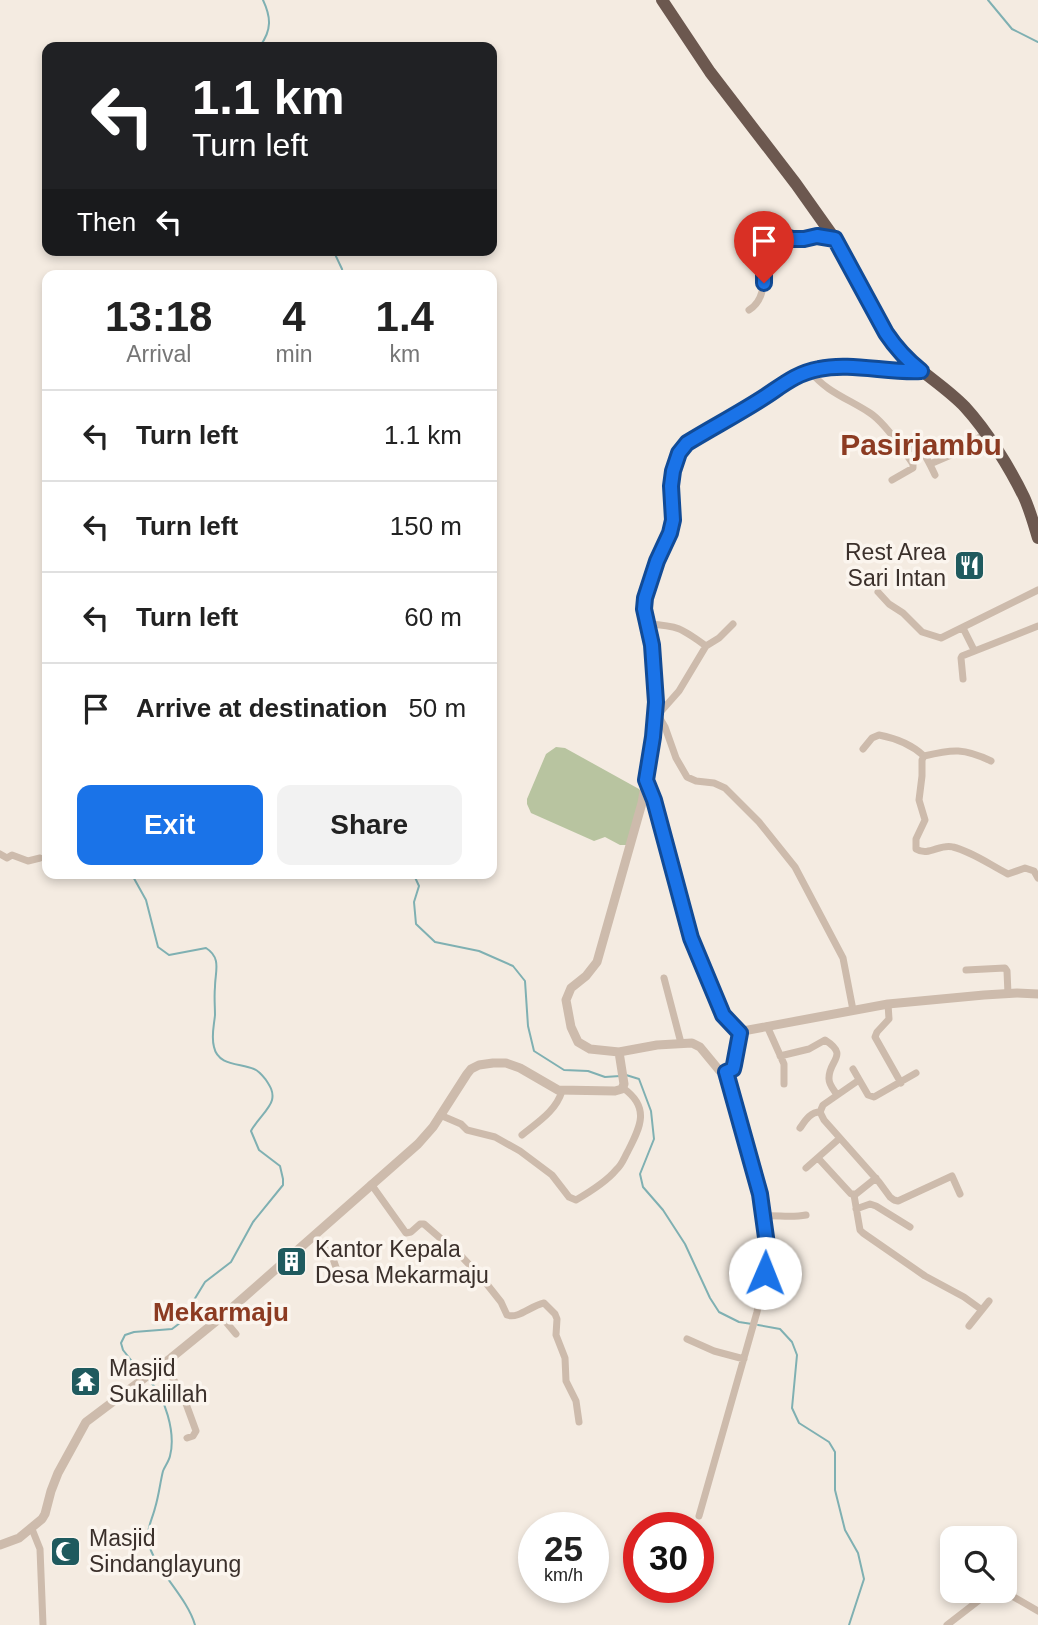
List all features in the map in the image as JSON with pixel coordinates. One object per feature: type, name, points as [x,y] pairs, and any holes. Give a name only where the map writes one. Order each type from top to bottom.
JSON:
[{"type":"highway","points":[[662,0],[710,72],[835,239],[896,347],[907,360],[964,406],[985,434],[1025,499],[1038,538]]},
{"type":"street","points":[[749,310],[756,306],[758,301],[764,283],[764,250],[774,237],[804,239],[817,236],[835,239]]},
{"type":"street","points":[[740,1033],[733,1069],[726,1072],[719,1070],[696,1044],[657,1045],[619,1052],[590,1049],[574,1037],[566,1000],[571,988],[586,976],[597,962],[642,803],[657,716],[652,645],[644,609],[645,598],[673,520],[673,471],[682,448],[794,377],[831,368],[921,371]]},
{"type":"street","points":[[810,371],[822,386],[873,414],[904,450],[913,468],[892,480]]},
{"type":"street","points":[[930,464],[951,456],[985,434]]},
{"type":"street","points":[[904,450],[917,447],[930,464],[934,475]]},
{"type":"street","points":[[878,592],[918,629],[943,638],[1038,590]]},
{"type":"street","points":[[648,624],[676,626],[706,646]]},
{"type":"street","points":[[657,716],[679,691],[706,646],[733,624]]},
{"type":"street","points":[[963,679],[962,656],[1038,626]]},
{"type":"street","points":[[963,628],[974,650]]},
{"type":"street","points":[[657,716],[665,727],[676,758],[687,777],[725,788],[759,822],[795,867],[843,958],[853,1010]]},
{"type":"street","points":[[863,749],[872,738],[879,735],[914,748],[924,756],[967,751],[991,761]]},
{"type":"street","points":[[924,756],[919,800],[925,820],[916,839],[918,850],[929,851],[946,845],[1008,874],[1025,867],[1034,871],[1038,878]]},
{"type":"street","points":[[646,780],[654,800],[691,938],[723,1015],[740,1033]]},
{"type":"street","points":[[0,854],[7,858],[12,855],[28,861],[40,858]]},
{"type":"street","points":[[966,970],[1005,968],[1008,994]]},
{"type":"street","points":[[664,978],[681,1044]]},
{"type":"street","points":[[740,1033],[888,1004],[1038,994]]},
{"type":"street","points":[[888,1004],[889,1018],[875,1037],[901,1083]]},
{"type":"street","points":[[767,1026],[785,1069],[784,1084]]},
{"type":"street","points":[[780,1056],[809,1049],[825,1040],[831,1044],[838,1055],[829,1078],[837,1095]]},
{"type":"street","points":[[440,1115],[461,1124],[467,1130],[495,1137],[520,1151],[552,1175],[569,1197],[576,1200],[616,1171],[638,1131],[641,1118],[639,1104],[623,1084],[619,1052]]},
{"type":"street","points":[[0,1545],[19,1538],[46,1514],[58,1473],[82,1427],[92,1416],[222,1317],[427,1135],[471,1069],[479,1065],[506,1063],[562,1091],[615,1091],[623,1084]]},
{"type":"street","points":[[853,1069],[868,1095],[874,1097],[916,1073]]},
{"type":"street","points":[[700,1512],[757,1312],[768,1252],[760,1194],[726,1072]]},
{"type":"street","points":[[859,1080],[823,1105],[820,1112],[894,1200],[895,1217]]},
{"type":"street","points":[[522,1135],[554,1108],[562,1091]]},
{"type":"street","points":[[800,1128],[807,1118],[820,1112]]},
{"type":"street","points":[[806,1168],[840,1138]]},
{"type":"street","points":[[818,1158],[854,1195],[860,1230],[863,1233],[925,1276],[982,1310]]},
{"type":"street","points":[[894,1200],[903,1199],[952,1176],[960,1194]]},
{"type":"street","points":[[854,1195],[876,1178]]},
{"type":"street","points":[[371,1184],[406,1233],[411,1233],[420,1224],[424,1224],[446,1241],[482,1278],[507,1315],[517,1316],[533,1306],[547,1304],[557,1319],[556,1335],[565,1358],[566,1381],[576,1401],[579,1422]]},
{"type":"street","points":[[856,1209],[870,1204],[910,1227]]},
{"type":"street","points":[[763,1216],[806,1215]]},
{"type":"street","points":[[315,1236],[332,1256],[337,1270]]},
{"type":"street","points":[[969,1326],[989,1301]]},
{"type":"street","points":[[222,1317],[236,1334]]},
{"type":"street","points":[[687,1339],[713,1351],[744,1359]]},
{"type":"street","points":[[162,1364],[181,1390],[196,1431],[193,1436],[187,1438]]},
{"type":"street","points":[[32,1529],[40,1549],[43,1625]]},
{"type":"street","points":[[947,1625],[992,1591],[1012,1595],[1038,1611]]},
{"type":"green space","points":[[556,747],[565,748],[639,789],[641,792],[627,845],[620,845],[605,837],[594,841],[531,813],[527,799],[546,754]]},
{"type":"waterway","points":[[263,0],[269,18],[263,42]]},
{"type":"waterway","points":[[988,0],[1012,29],[1038,42]]},
{"type":"waterway","points":[[336,256],[342,270]]},
{"type":"waterway","points":[[134,879],[146,900],[158,947],[169,955],[206,948],[214,956],[214,1047],[220,1058],[257,1071],[270,1087],[271,1104],[251,1131],[259,1150],[280,1166],[283,1179],[283,1185],[253,1222],[231,1262],[205,1282],[180,1323],[172,1329],[125,1335],[121,1343],[123,1350],[142,1374]]},
{"type":"waterway","points":[[416,879],[419,886],[414,902],[416,924],[435,942],[479,951],[513,966],[525,981],[528,1026],[534,1051],[564,1070],[588,1071],[605,1077],[620,1076]]},
{"type":"waterway","points":[[626,1075],[639,1079],[651,1111],[654,1139],[640,1174],[643,1187],[663,1210],[685,1244],[719,1312],[739,1322],[752,1324]]},
{"type":"waterway","points":[[758,1325],[780,1329],[792,1342],[797,1355],[792,1408],[799,1423],[829,1442],[835,1452],[835,1490],[845,1530],[858,1553],[864,1579],[849,1625]]},
{"type":"waterway","points":[[149,1380],[160,1395],[168,1415],[172,1437],[148,1540],[156,1561],[185,1603],[195,1625]]},
{"type":"place","name":"Rest Area Sari Intan","points":[[969,565]]},
{"type":"place","name":"Kantor Kepala Desa Mekarmaju","points":[[292,1262]]},
{"type":"place","name":"Masjid Sukalillah","points":[[86,1381]]},
{"type":"place","name":"Masjid Sindanglayung","points":[[66,1551]]},
{"type":"district","name":"Pasirjambu","points":[[921,445]]},
{"type":"district","name":"Mekarmaju","points":[[221,1312]]},
{"type":"route","points":[[764,283],[764,250],[774,237],[804,239],[817,236],[835,239],[886,333],[907,360],[921,371],[820,368],[810,371],[780,385],[687,443],[679,453],[673,471],[673,520],[670,533],[648,583],[645,598],[644,609],[652,645],[656,702],[646,780],[654,800],[691,938],[716,1002],[726,1020],[740,1033],[733,1069],[726,1072],[760,1194],[768,1252],[765,1273]]}]
